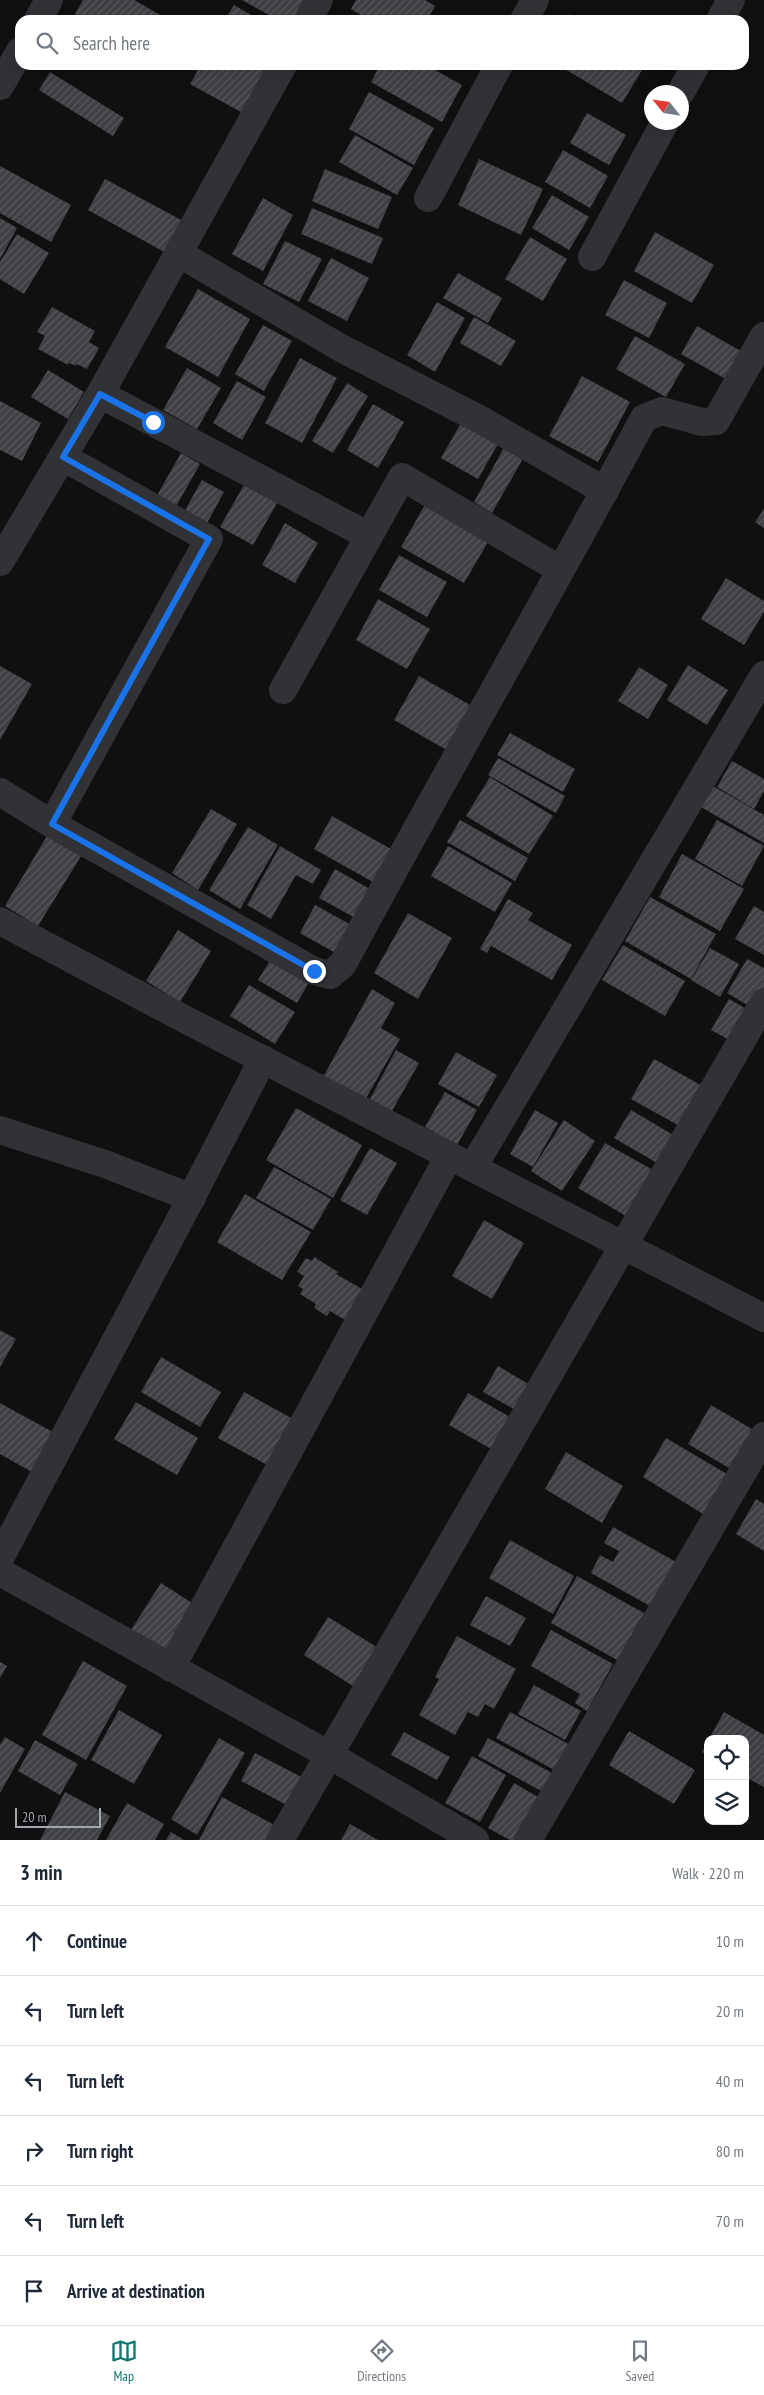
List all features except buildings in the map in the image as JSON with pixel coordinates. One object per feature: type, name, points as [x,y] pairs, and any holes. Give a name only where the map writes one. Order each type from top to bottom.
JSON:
[{"type":"street","points":[[41,15],[49,0]]},
{"type":"street","points":[[311,15],[319,0]]},
{"type":"street","points":[[527,15],[535,0]]},
{"type":"street","points":[[723,15],[731,0]]},
{"type":"street","points":[[0,86],[15,60]]},
{"type":"street","points":[[0,562],[100,394],[280,70]]},
{"type":"street","points":[[428,198],[497,70]]},
{"type":"street","points":[[685,85],[693,70]]},
{"type":"street","points":[[592,257],[661,130]]},
{"type":"street","points":[[178,253],[341,348],[489,425],[605,491]]},
{"type":"street","points":[[0,792],[52,824],[314,971],[330,974],[343,964],[421,819],[644,418],[662,411],[702,422],[716,421],[764,336]]},
{"type":"street","points":[[100,394],[369,536]]},
{"type":"street","points":[[52,824],[209,539],[63,457]]},
{"type":"street","points":[[283,690],[402,477],[561,570]]},
{"type":"street","points":[[171,1668],[461,1162],[764,675]]},
{"type":"street","points":[[0,921],[764,1318]]},
{"type":"street","points":[[280,1840],[330,1756],[622,1244],[764,1002]]},
{"type":"street","points":[[0,1558],[192,1198],[263,1059]]},
{"type":"street","points":[[0,1130],[105,1164],[192,1198]]},
{"type":"street","points":[[528,1840],[764,1436]]},
{"type":"street","points":[[0,1572],[330,1756],[475,1840]]},
{"type":"route","points":[[153,422],[100,394],[63,457],[209,539],[52,824],[314,971]]}]
